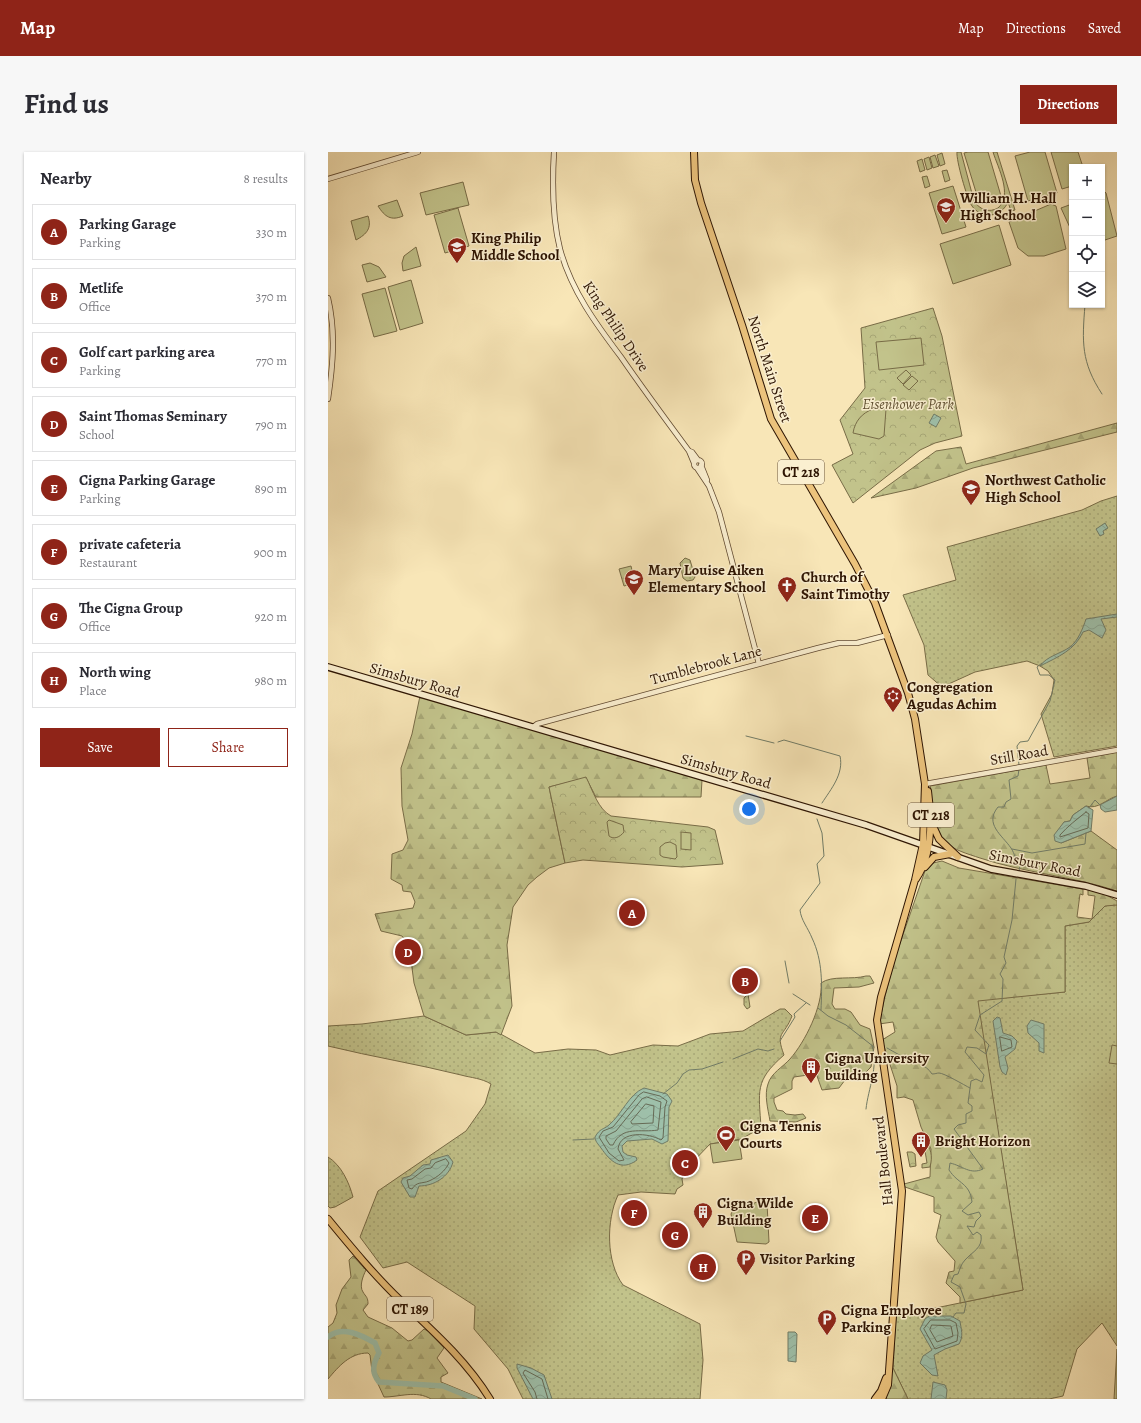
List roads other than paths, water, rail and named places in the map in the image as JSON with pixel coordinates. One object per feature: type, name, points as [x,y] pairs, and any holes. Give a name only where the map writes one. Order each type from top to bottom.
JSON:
[{"type":"main road","name":"North Main Street","points":[[694,152],[695,180],[699,197],[742,325],[771,419],[862,577],[875,603],[888,635],[915,717],[925,784],[925,845]]},
{"type":"main road","name":"Simsbury Road","points":[[328,667],[866,825],[958,858],[1004,872],[1086,886],[1117,895]]},
{"type":"main road","name":"North Main Street","points":[[925,784],[928,791],[932,821],[925,845]]},
{"type":"main road","points":[[932,821],[939,839],[958,858]]},
{"type":"main road","name":"Hall Boulevard","points":[[915,880],[921,871],[925,845]]},
{"type":"main road","name":"Hall Boulevard","points":[[882,1399],[888,1385],[902,1191],[877,1020],[881,997],[925,845]]},
{"type":"main road","points":[[921,871],[934,857],[950,854]]},
{"type":"main road","name":"CT 189","points":[[328,1219],[377,1276],[460,1358],[490,1399]]},
{"type":"main road","name":"Hall Boulevard","points":[[875,1399],[881,1391],[888,1372]]},
{"type":"street","points":[[328,179],[418,152]]},
{"type":"street","name":"King Philip Drive","points":[[554,152],[552,189],[556,226],[560,249],[572,282],[584,305],[600,329],[689,451],[692,452],[696,462],[694,466],[699,467],[706,480],[722,521],[759,664]]},
{"type":"street","points":[[328,298],[333,328],[334,350],[328,399]]},
{"type":"street","name":"Tumblebrook Lane","points":[[534,727],[537,724],[838,643],[857,643],[888,635]]},
{"type":"street","name":"Still Road","points":[[925,784],[1117,750]]},
{"type":"water","points":[[934,414],[941,418],[936,427],[929,423]]},
{"type":"water","points":[[1105,523],[1108,528],[1103,531],[1104,534],[1100,536],[1096,529]]},
{"type":"water","points":[[1117,614],[1117,617],[1101,619],[1106,630],[1102,638],[1089,630],[1083,632],[1071,648],[1040,666],[1046,660],[1073,644],[1080,634],[1086,619]]},
{"type":"water","points":[[1117,796],[1117,810],[1105,812],[1101,809],[1100,805]]},
{"type":"water","points":[[1086,806],[1093,810],[1091,831],[1061,843],[1055,841],[1054,835],[1064,822],[1070,821],[1073,815]]},
{"type":"water","points":[[997,1017],[1000,1018],[1003,1033],[1012,1036],[1017,1041],[1015,1049],[1005,1057],[1008,1068],[1006,1075],[1002,1072],[1000,1067],[993,1021]]},
{"type":"water","points":[[1031,1020],[1044,1024],[1044,1053],[1039,1051],[1039,1043],[1028,1033],[1027,1026]]},
{"type":"water","points":[[644,1088],[667,1094],[672,1101],[669,1107],[668,1141],[662,1144],[652,1139],[627,1141],[622,1146],[623,1152],[627,1155],[636,1157],[637,1160],[626,1165],[621,1165],[612,1161],[608,1157],[595,1137],[614,1120],[634,1095]]},
{"type":"water","points":[[448,1155],[453,1162],[448,1172],[440,1180],[425,1186],[419,1186],[415,1197],[410,1197],[401,1182],[403,1178],[410,1176],[423,1165],[430,1164],[431,1160]]},
{"type":"water","points":[[929,1316],[951,1316],[960,1321],[962,1335],[959,1344],[934,1355],[938,1376],[932,1375],[920,1363],[923,1356],[932,1350],[920,1329],[925,1319]]},
{"type":"water","points":[[788,1332],[795,1332],[797,1334],[796,1362],[788,1361]]},
{"type":"water","points":[[517,1364],[531,1368],[544,1375],[552,1399],[533,1399],[517,1368]]},
{"type":"water","points":[[933,1382],[945,1385],[947,1390],[946,1399],[931,1399]]},
{"type":"waterway","points":[[1085,308],[1083,330],[1084,351],[1090,372],[1102,394]]},
{"type":"waterway","points":[[1019,765],[1017,746],[1020,742],[1028,741],[1050,701],[1055,680],[1049,675],[1040,675],[1037,667],[1042,663]]},
{"type":"waterway","points":[[746,736],[774,743]]},
{"type":"waterway","points":[[778,742],[784,740],[840,756],[841,763],[836,781],[822,803]]},
{"type":"waterway","points":[[1019,769],[1018,776],[1009,780],[1011,799],[1006,802],[1004,807],[998,807],[994,813],[993,819],[996,829],[1011,848],[1020,865],[1019,871]]},
{"type":"waterway","points":[[1089,808],[1095,800],[1100,805]]},
{"type":"waterway","points":[[817,819],[822,833],[824,856],[817,864],[820,883],[800,910],[816,947],[820,964],[821,1010]]},
{"type":"waterway","points":[[1012,849],[1032,853],[1085,844],[1086,833]]},
{"type":"waterway","points":[[953,1317],[956,1313],[964,1313],[966,1304],[960,1287],[951,1282],[954,1275],[958,1274],[964,1262],[977,1249],[981,1239],[981,1235],[977,1232],[973,1235],[967,1226],[974,1227],[976,1221],[981,1216],[979,1212],[968,1215],[962,1211],[972,1202],[971,1196],[966,1187],[952,1175],[949,1170],[950,1163],[970,1171],[978,1171],[983,1169],[954,1129],[958,1125],[966,1123],[966,1114],[972,1111],[972,1106],[968,1103],[971,1081],[976,1079],[982,1082],[984,1075],[965,1052],[967,1047],[977,1048],[986,1054],[989,1045],[975,1030],[980,1015],[1002,1001],[1003,979],[1000,974],[1006,963],[1004,957],[1012,920],[1016,879]]},
{"type":"waterway","points":[[785,961],[789,983]]},
{"type":"waterway","points":[[793,994],[810,1005]]},
{"type":"waterway","points":[[780,1041],[795,1017],[794,1014],[806,1003]]},
{"type":"waterway","points":[[818,1008],[828,1016],[846,1025],[874,1047]]},
{"type":"waterway","points":[[866,1109],[874,1069],[874,1054],[872,1046]]},
{"type":"waterway","points":[[887,1048],[903,1057],[905,1055],[927,1068],[932,1074],[942,1074],[970,1088]]},
{"type":"waterway","points":[[733,1059],[758,1049],[768,1051],[774,1049]]},
{"type":"waterway","points":[[663,1094],[677,1083],[683,1074],[689,1070],[702,1069],[723,1062]]},
{"type":"waterway","points":[[573,1140],[594,1139]]},
{"type":"waterway","points":[[328,1337],[333,1333],[352,1332],[375,1343],[379,1353],[374,1364],[374,1371],[379,1382],[443,1386],[475,1399]]},
{"type":"place","name":"William H. Hall High School","points":[[946,224]]},
{"type":"place","name":"King Philip Middle School","points":[[457,264]]},
{"type":"place","name":"Northwest Catholic High School","points":[[971,506]]},
{"type":"place","name":"Mary Louise Aiken Elementary School","points":[[634,596]]},
{"type":"place","name":"Church of Saint Timothy","points":[[787,603]]},
{"type":"place","name":"Congregation Agudas Achim","points":[[893,713]]},
{"type":"place","name":"Parking Garage","points":[[632,913]]},
{"type":"place","name":"Saint Thomas Seminary","points":[[408,952]]},
{"type":"place","name":"Metlife","points":[[745,981]]},
{"type":"place","name":"Cigna University building","points":[[811,1084]]},
{"type":"place","name":"Cigna Tennis Courts","points":[[726,1152]]},
{"type":"place","name":"Bright Horizon","points":[[921,1158]]},
{"type":"place","name":"Golf cart parking area","points":[[685,1163]]},
{"type":"place","name":"private cafeteria","points":[[634,1213]]},
{"type":"place","name":"Cigna Parking Garage","points":[[815,1218]]},
{"type":"place","name":"Cigna Wilde Building","points":[[703,1229]]},
{"type":"place","name":"The Cigna Group","points":[[675,1235]]},
{"type":"place","name":"North wing","points":[[703,1267]]},
{"type":"place","name":"Visitor Parking","points":[[746,1276]]},
{"type":"place","name":"Cigna Employee Parking","points":[[827,1336]]},
{"type":"park label","name":"Eisenhower Park","points":[[908,404]]}]
